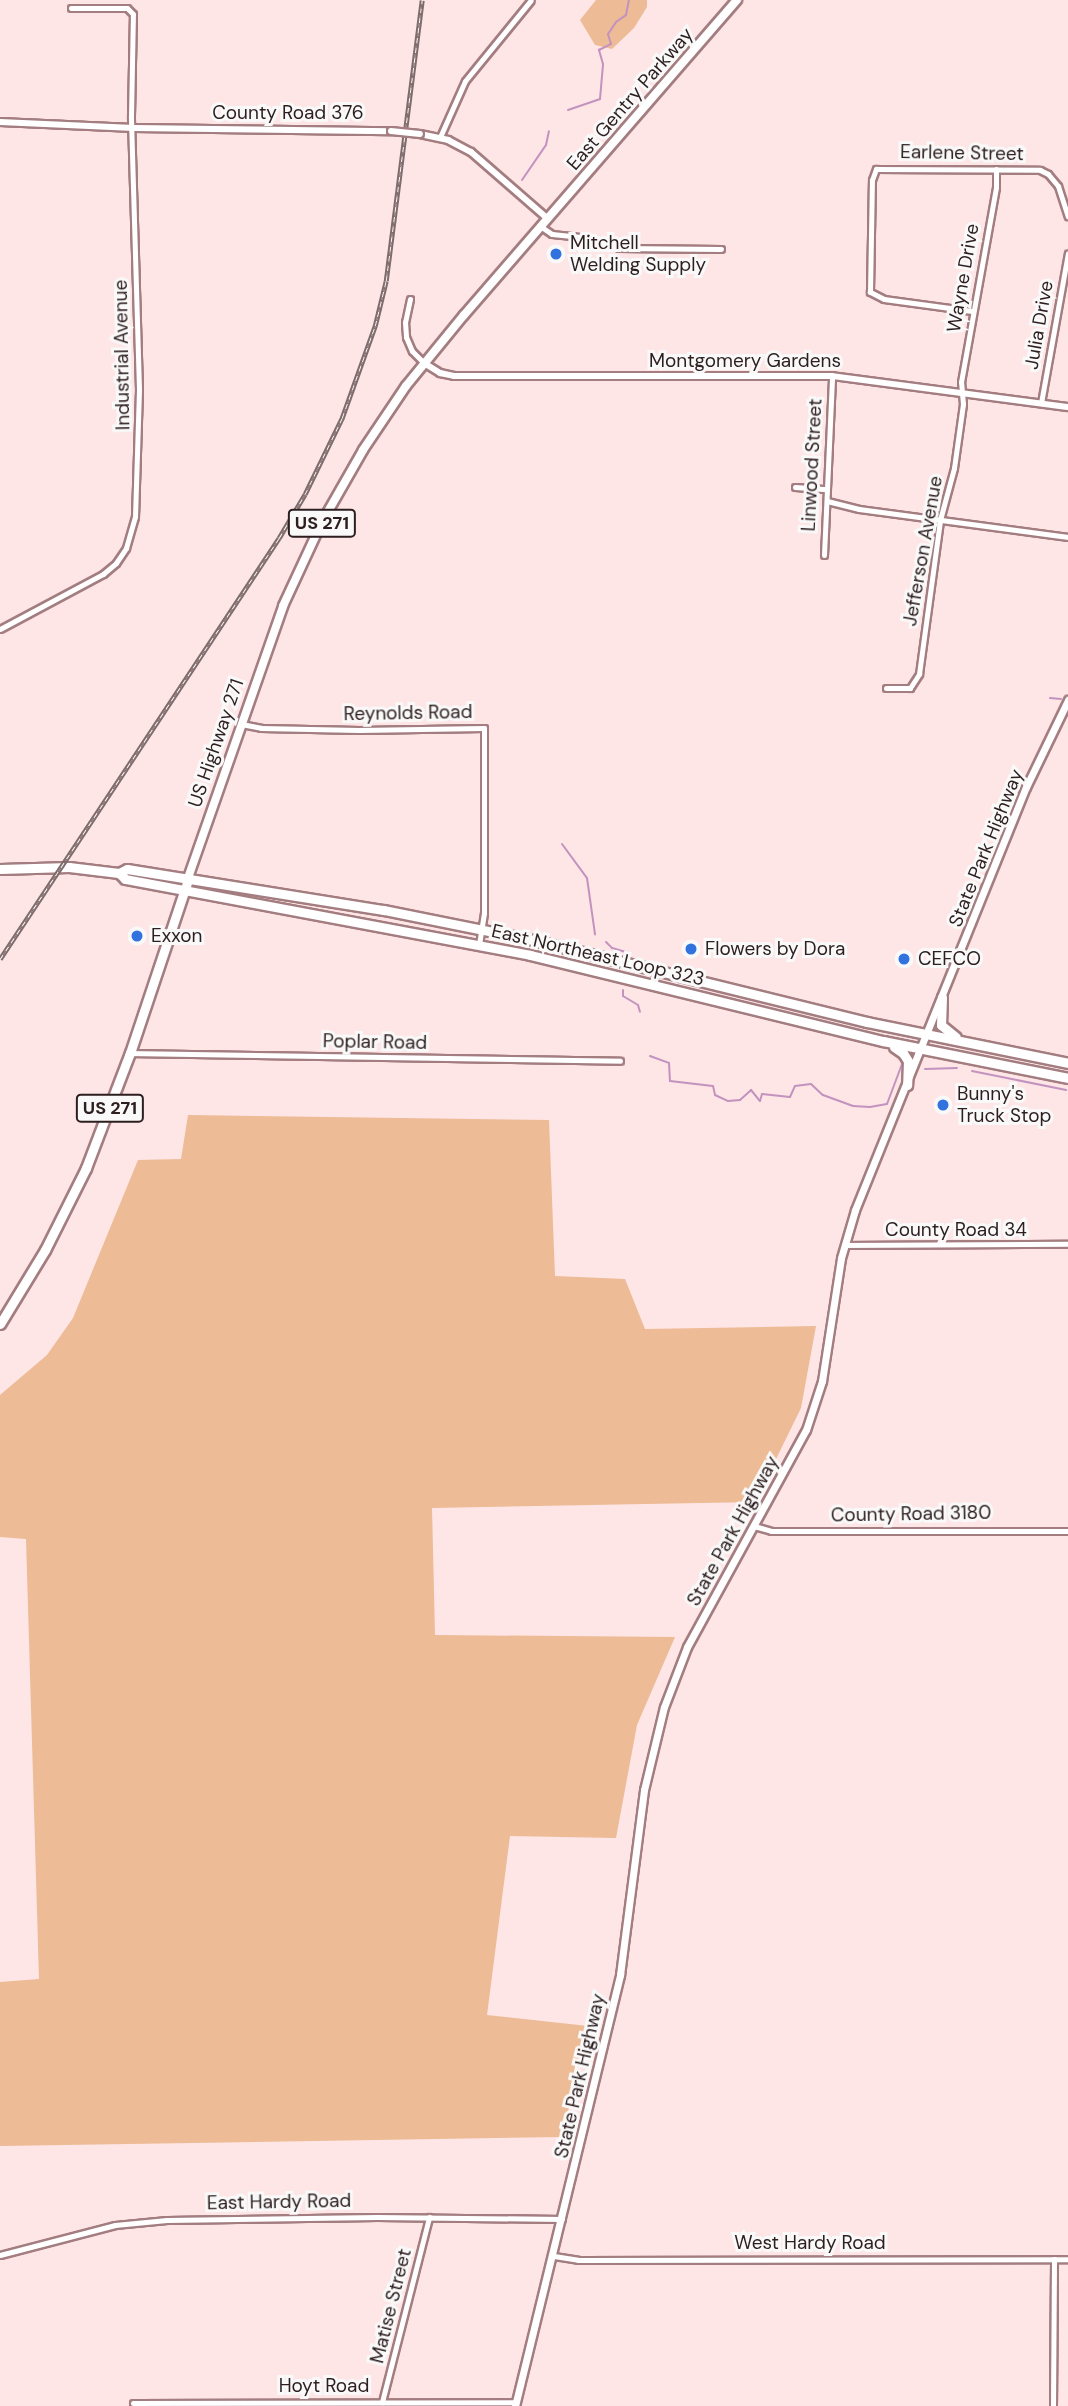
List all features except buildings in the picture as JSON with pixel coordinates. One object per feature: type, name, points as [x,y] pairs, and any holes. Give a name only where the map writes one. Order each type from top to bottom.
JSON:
[{"type":"highway","name":"East Northeast Loop 323","points":[[0,869],[54,867],[119,873],[127,869],[384,910],[533,940],[927,1035],[1068,1063]]},
{"type":"highway","name":"East Northeast Loop 323","points":[[119,873],[125,879],[530,955],[883,1041],[1068,1078]]},
{"type":"highway","name":"US Highway 271","points":[[0,1324],[38,1263],[75,1192],[130,1053],[188,878]]},
{"type":"highway","points":[[296,909],[299,895]]},
{"type":"highway","points":[[381,925],[384,910]]},
{"type":"highway","points":[[530,955],[533,940]]},
{"type":"highway","points":[[643,982],[648,967]]},
{"type":"highway","points":[[942,997],[942,1027],[974,1044]]},
{"type":"highway","points":[[805,1023],[809,1008]]},
{"type":"highway","points":[[883,1041],[900,1050],[907,1058],[907,1085]]},
{"type":"highway","points":[[1033,1071],[1037,1056]]},
{"type":"main road","name":"East Gentry Parkway","points":[[547,218],[737,0]]},
{"type":"main road","name":"US Highway 271","points":[[188,878],[274,629],[316,535],[363,450],[424,363],[547,218]]},
{"type":"main road","name":"State Park Highway","points":[[515,2404],[554,2256],[622,1967],[644,1790],[659,1723],[687,1647],[800,1443],[816,1405],[827,1357],[844,1245],[1026,787],[1068,700]]},
{"type":"street","points":[[71,8],[100,8],[100,0]]},
{"type":"street","points":[[440,137],[465,81],[531,0]]},
{"type":"street","name":"Industrial Avenue","points":[[0,629],[103,574],[119,559],[131,534],[137,484],[139,401],[133,16],[130,9],[100,8]]},
{"type":"street","name":"County Road 376","points":[[0,122],[134,128],[391,131],[440,137],[477,156],[547,218]]},
{"type":"street","name":"Earlene Street","points":[[972,311],[884,299],[870,292],[872,180],[876,169],[996,169],[1048,174],[1058,186],[1068,216]]},
{"type":"street","name":"Wayne Drive","points":[[960,393],[972,311],[996,187],[996,169]]},
{"type":"street","points":[[540,226],[552,234],[589,238],[619,248],[721,249]]},
{"type":"street","name":"Julia Drive","points":[[1041,403],[1068,253]]},
{"type":"street","points":[[410,299],[405,330],[412,351],[424,363]]},
{"type":"street","name":"Montgomery Gardens","points":[[424,363],[440,373],[454,376],[832,376],[1068,407]]},
{"type":"street","name":"Linwood Street","points":[[824,555],[832,376]]},
{"type":"street","name":"Jefferson Avenue","points":[[886,688],[910,688],[917,679],[940,520],[954,468],[963,404],[960,393]]},
{"type":"street","points":[[795,487],[827,489]]},
{"type":"street","points":[[827,501],[843,506],[1068,537]]},
{"type":"street","name":"Reynolds Road","points":[[241,724],[261,728],[332,730],[484,728],[482,929],[479,944]]},
{"type":"street","name":"Poplar Road","points":[[130,1053],[620,1061]]},
{"type":"street","name":"County Road 34","points":[[844,1245],[1068,1244]]},
{"type":"street","name":"County Road 3180","points":[[754,1526],[771,1531],[1068,1531]]},
{"type":"street","name":"East Hardy Road","points":[[0,2255],[89,2231],[141,2221],[429,2217],[562,2219]]},
{"type":"street","name":"Matise Street","points":[[382,2402],[429,2217]]},
{"type":"street","name":"West Hardy Road","points":[[554,2256],[578,2260],[1068,2259]]},
{"type":"street","points":[[1053,2406],[1054,2259]]},
{"type":"street","name":"Hoyt Road","points":[[133,2403],[515,2404]]},
{"type":"shaded area","points":[[596,0],[647,0],[647,7],[634,28],[612,49],[595,45],[580,20]]},
{"type":"shaded area","points":[[188,1115],[549,1120],[555,1276],[625,1279],[645,1329],[816,1326],[801,1408],[755,1502],[432,1508],[435,1635],[675,1637],[637,1725],[616,1838],[510,1836],[487,2015],[588,2026],[562,2137],[0,2146],[0,1982],[39,1979],[26,1539],[0,1537],[0,1395],[47,1355],[73,1318],[138,1160],[181,1159]]},
{"type":"waterway","points":[[568,110],[600,99],[603,64],[599,50],[611,44],[608,34],[616,22],[626,15],[629,0]]},
{"type":"waterway","points":[[522,180],[546,145],[549,131]]},
{"type":"waterway","points":[[1050,698],[1061,699]]},
{"type":"waterway","points":[[562,844],[587,878],[595,934]]},
{"type":"waterway","points":[[606,942],[612,948],[629,953]]},
{"type":"waterway","points":[[623,990],[623,996],[638,1005],[640,1012]]},
{"type":"waterway","points":[[650,1056],[669,1063],[670,1081],[713,1086],[715,1095],[728,1101],[740,1100],[751,1090],[760,1101],[762,1094],[790,1097],[795,1086],[811,1084],[823,1095],[853,1106],[870,1107],[887,1104],[902,1064]]},
{"type":"waterway","points":[[925,1069],[957,1068]]},
{"type":"waterway","points":[[972,1071],[1066,1090]]},
{"type":"railway","points":[[0,959],[279,538],[305,494],[342,418],[375,326],[386,281],[422,0]]},
{"type":"place","name":"Mitchell Welding Supply","points":[[556,254]]},
{"type":"place","name":"Exxon","points":[[137,936]]},
{"type":"place","name":"Flowers by Dora","points":[[691,949]]},
{"type":"place","name":"CEFCO","points":[[904,959]]},
{"type":"place","name":"Bunny's Truck Stop","points":[[943,1105]]}]
